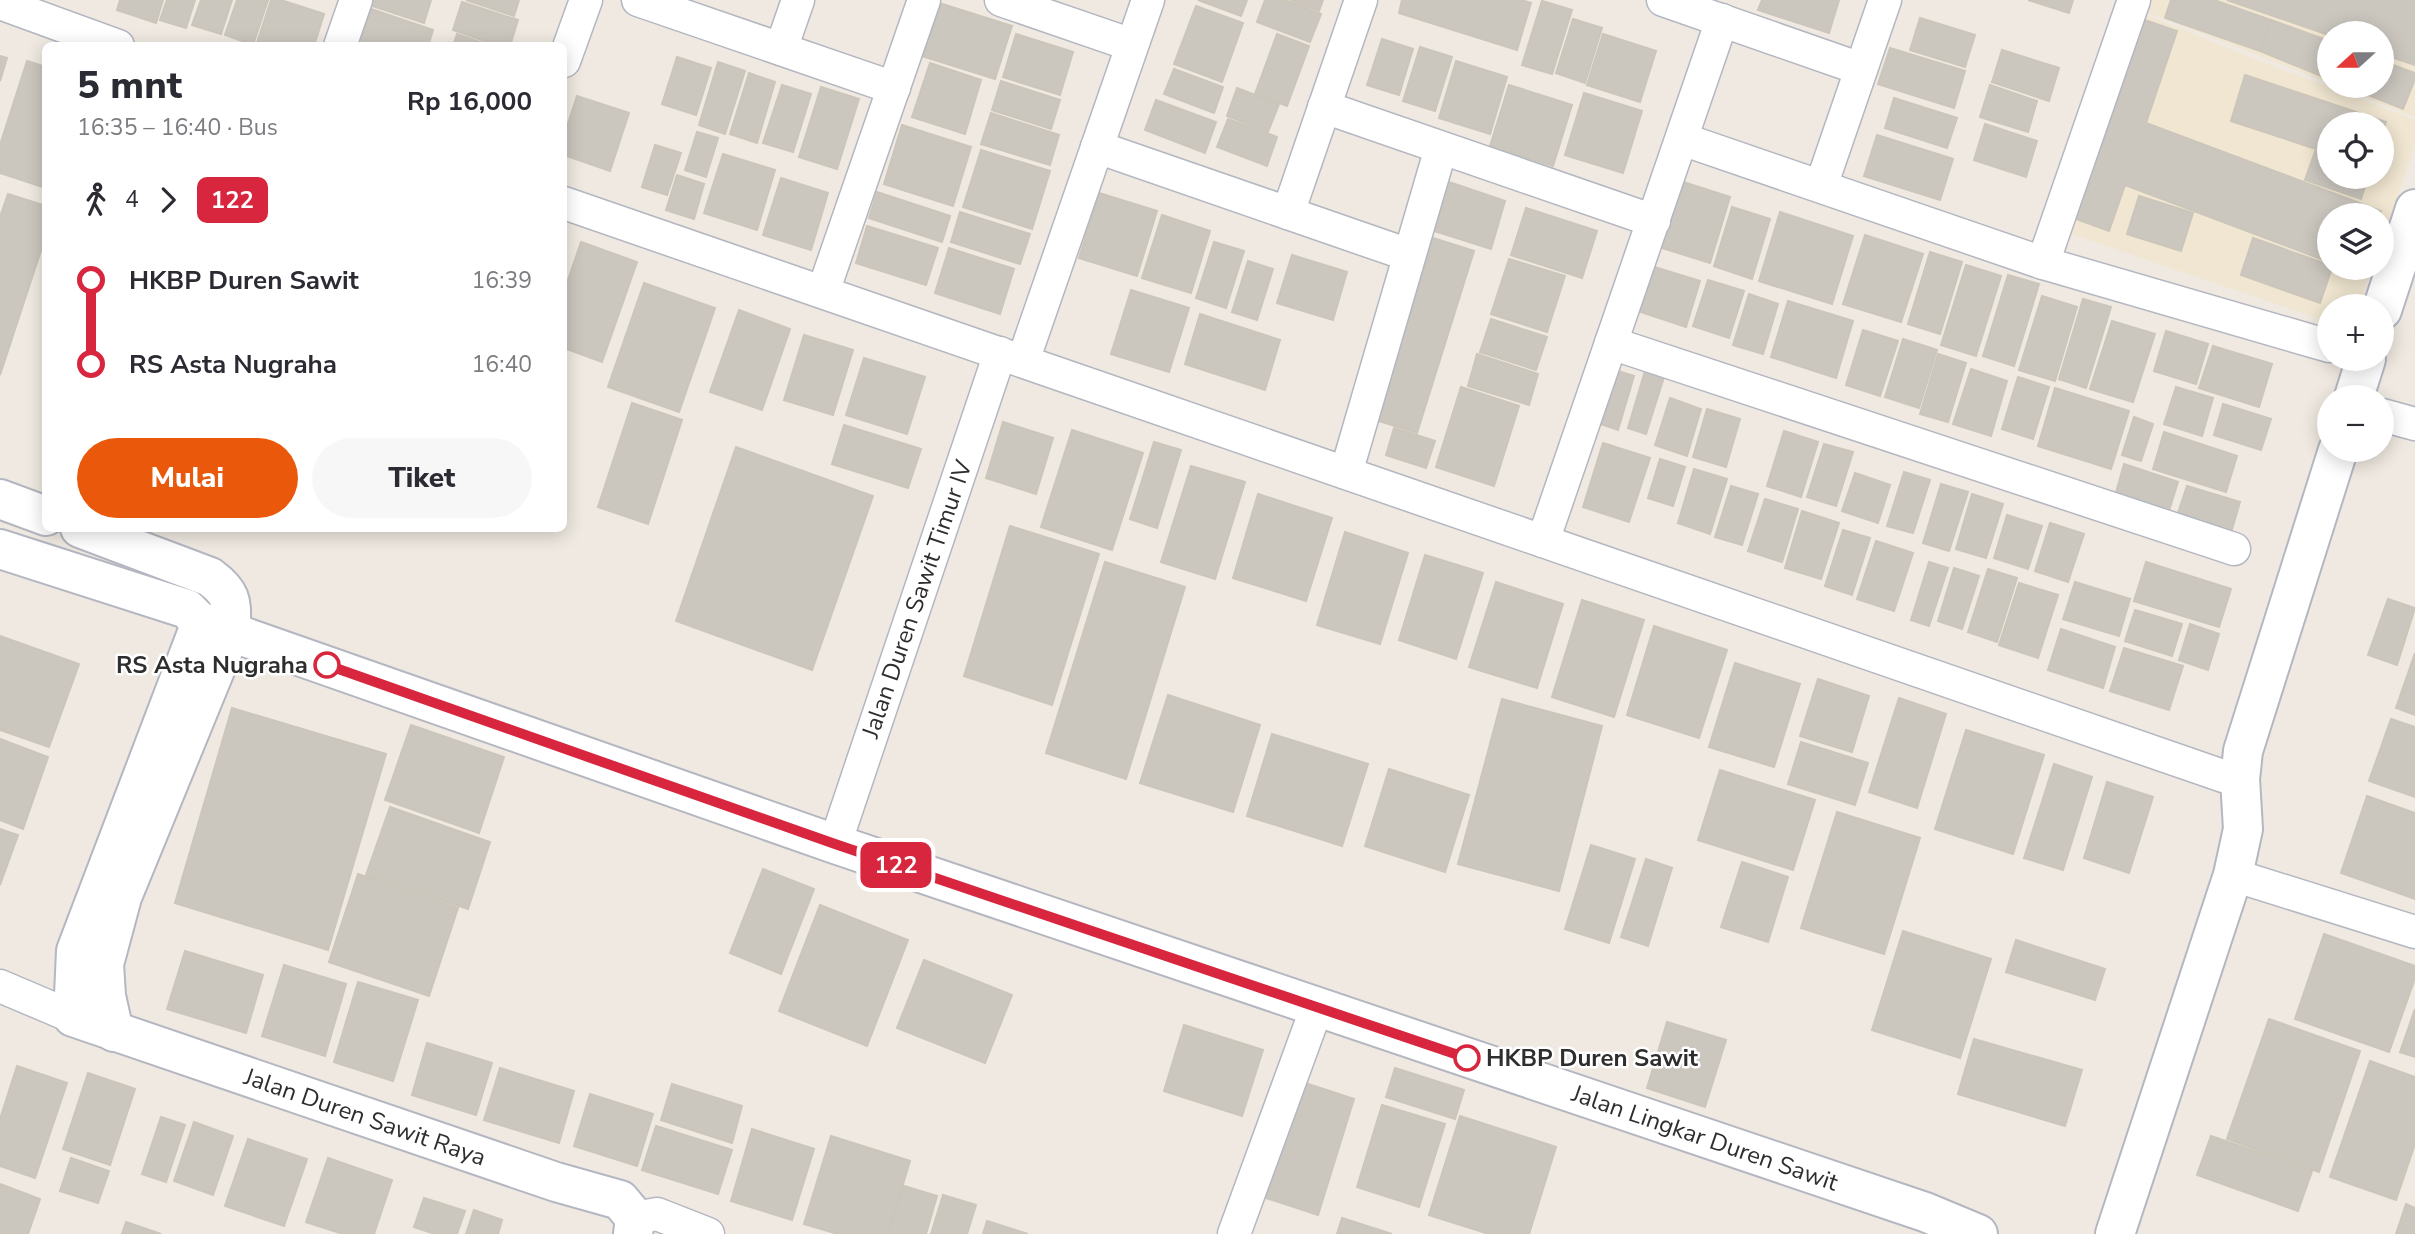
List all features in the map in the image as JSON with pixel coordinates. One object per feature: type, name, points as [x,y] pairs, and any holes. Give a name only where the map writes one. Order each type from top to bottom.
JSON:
[{"type":"street","points":[[341,42],[356,0]]},
{"type":"street","points":[[567,53],[586,0]]},
{"type":"street","points":[[639,0],[894,88]]},
{"type":"street","points":[[781,49],[798,0]]},
{"type":"street","points":[[824,292],[924,0]]},
{"type":"street","points":[[1001,0],[1132,45]]},
{"type":"street","name":"Jalan Duren Sawit Timur IV","points":[[835,844],[1011,357],[1097,147],[1147,0]]},
{"type":"street","points":[[1288,213],[1361,0]]},
{"type":"street","points":[[1663,0],[1861,69]]},
{"type":"street","points":[[1821,186],[1885,0]]},
{"type":"street","points":[[2043,263],[2134,0]]},
{"type":"street","points":[[0,3],[107,42]]},
{"type":"street","points":[[1543,541],[1722,20]]},
{"type":"street","points":[[1324,107],[1654,221]]},
{"type":"street","points":[[1682,139],[2043,263],[2317,343]]},
{"type":"street","points":[[1097,147],[1409,255]]},
{"type":"street","points":[[1346,473],[1441,148]]},
{"type":"street","points":[[567,204],[2222,776],[2240,779]]},
{"type":"street","points":[[2387,294],[2415,209]]},
{"type":"street","points":[[1611,343],[2234,549]]},
{"type":"street","points":[[2394,418],[2415,424]]},
{"type":"street","points":[[2116,1234],[2233,875],[2244,828],[2240,779],[2243,751],[2334,462]]},
{"type":"street","points":[[0,499],[42,515]]},
{"type":"street","points":[[91,532],[210,577],[225,589],[231,605],[215,626],[122,897],[104,964],[106,996],[114,1032]]},
{"type":"street","name":"Jalan Lingkar Duren Sawit","points":[[0,549],[187,609],[215,626],[835,844],[1925,1212],[1978,1234]]},
{"type":"street","points":[[0,986],[73,1017],[76,951],[197,633],[215,626]]},
{"type":"street","points":[[2233,875],[2415,932]]},
{"type":"street","points":[[1234,1234],[1317,1007]]},
{"type":"street","name":"Jalan Duren Sawit Raya","points":[[73,1017],[556,1182],[620,1200],[634,1226]]},
{"type":"street","points":[[634,1226],[657,1214],[672,1228],[708,1234]]},
{"type":"shaded area","points":[[2131,0],[2415,0],[2415,117],[2366,98],[2394,98],[2394,21],[2317,21],[2317,78],[2129,5]]},
{"type":"shaded area","points":[[2129,8],[2317,83],[2317,98],[2357,98],[2394,112],[2317,112],[2317,189],[2394,189],[2394,112],[2415,120],[2415,146],[2394,206],[2394,203],[2317,203],[2317,280],[2368,280],[2362,294],[2317,294],[2317,318],[2054,228]]},
{"type":"building","points":[[120,0],[163,0],[156,23],[117,10]]},
{"type":"building","points":[[167,0],[195,0],[186,28],[160,20]]},
{"type":"building","points":[[201,0],[232,0],[221,34],[192,25]]},
{"type":"building","points":[[237,0],[268,0],[254,42],[245,42],[225,35]]},
{"type":"building","points":[[271,0],[281,0],[324,14],[315,42],[257,42]]},
{"type":"building","points":[[371,0],[431,0],[424,23],[369,5]]},
{"type":"building","points":[[466,0],[519,0],[514,16]]},
{"type":"building","points":[[1198,0],[1247,0],[1241,16]]},
{"type":"building","points":[[1265,0],[1285,0],[1321,14],[1310,42],[1257,22]]},
{"type":"building","points":[[1290,0],[1323,0],[1319,11]]},
{"type":"building","points":[[1402,0],[1521,0],[1531,3],[1517,50],[1399,13]]},
{"type":"building","points":[[1762,0],[1839,0],[1829,33],[1758,10]]},
{"type":"building","points":[[2028,0],[2073,0],[2069,13]]},
{"type":"building","points":[[2171,0],[2214,0],[2271,20],[2260,51],[2165,18]]},
{"type":"building","points":[[2227,0],[2415,0],[2415,65],[2394,58],[2394,21],[2317,21],[2317,31]]},
{"type":"building","points":[[1542,1],[1572,10],[1552,74],[1522,65]]},
{"type":"building","points":[[462,2],[518,20],[511,42],[487,42],[453,30]]},
{"type":"building","points":[[939,3],[1012,26],[995,79],[922,56]]},
{"type":"building","points":[[1196,6],[1243,23],[1222,82],[1174,64]]},
{"type":"building","points":[[371,9],[433,30],[429,42],[361,42]]},
{"type":"building","points":[[2133,16],[2177,31],[2146,123],[2360,203],[2317,203],[2317,257],[2125,185],[2109,231],[2065,215]]},
{"type":"building","points":[[1920,18],[1975,35],[1965,67],[1910,50]]},
{"type":"building","points":[[1573,19],[1602,28],[1585,83],[1556,73]]},
{"type":"building","points":[[2271,20],[2317,37],[2317,74],[2260,51]]},
{"type":"building","points":[[457,34],[480,42],[454,42]]},
{"type":"building","points":[[1016,34],[1073,52],[1060,95],[1003,77]]},
{"type":"building","points":[[1277,34],[1309,46],[1287,106],[1255,94]]},
{"type":"building","points":[[1603,34],[1656,51],[1640,102],[1587,85]]},
{"type":"building","points":[[1382,39],[1413,49],[1399,95],[1367,85]]},
{"type":"building","points":[[1420,47],[1452,57],[1435,111],[1403,101]]},
{"type":"building","points":[[1890,48],[1965,71],[1954,108],[1878,84]]},
{"type":"building","points":[[2002,50],[2059,68],[2049,101],[1992,82]]},
{"type":"building","points":[[0,56],[7,58],[0,81]]},
{"type":"building","points":[[677,57],[711,68],[696,115],[662,104]]},
{"type":"building","points":[[27,61],[42,66],[42,187],[0,173],[0,145]]},
{"type":"building","points":[[1456,61],[1507,77],[1490,134],[1439,118]]},
{"type":"building","points":[[718,62],[745,71],[725,134],[699,125]]},
{"type":"building","points":[[930,63],[981,80],[965,134],[912,117]]},
{"type":"building","points":[[2394,65],[2415,73],[2403,109],[2376,98],[2394,98]]},
{"type":"building","points":[[1174,69],[1223,87],[1214,113],[1164,94]]},
{"type":"building","points":[[749,73],[775,82],[757,143],[730,134]]},
{"type":"building","points":[[2245,75],[2356,112],[2317,112],[2317,184],[2305,180],[2316,149],[2231,121]]},
{"type":"building","points":[[1001,81],[1060,100],[1051,129],[992,110]]},
{"type":"building","points":[[782,85],[811,94],[793,152],[763,143]]},
{"type":"building","points":[[1509,85],[1572,105],[1553,166],[1490,146]]},
{"type":"building","points":[[1990,85],[2037,101],[2028,132],[1980,117]]},
{"type":"building","points":[[821,87],[859,99],[837,169],[799,157]]},
{"type":"building","points":[[1237,88],[1279,104],[1268,132],[1227,116]]},
{"type":"building","points":[[1584,93],[1642,111],[1623,173],[1565,155]]},
{"type":"building","points":[[577,96],[629,113],[610,171],[567,156],[567,127]]},
{"type":"building","points":[[1894,98],[1957,118],[1947,148],[1885,128]]},
{"type":"building","points":[[1156,100],[1216,122],[1205,153],[1145,130]]},
{"type":"building","points":[[991,113],[1059,135],[1050,165],[981,144]]},
{"type":"building","points":[[1228,119],[1277,137],[1267,166],[1217,147]]},
{"type":"building","points":[[1985,124],[2037,141],[2026,177],[1974,160]]},
{"type":"building","points":[[902,125],[971,147],[953,206],[884,184]]},
{"type":"building","points":[[697,132],[718,138],[706,177],[685,170]]},
{"type":"building","points":[[1877,135],[1953,159],[1940,200],[1864,176]]},
{"type":"building","points":[[655,145],[681,153],[667,195],[642,187]]},
{"type":"building","points":[[981,150],[1050,171],[1032,229],[963,207]]},
{"type":"building","points":[[723,154],[775,170],[757,230],[704,213]]},
{"type":"building","points":[[677,175],[704,184],[694,219],[666,210]]},
{"type":"building","points":[[1434,177],[1505,201],[1491,249],[1419,226]]},
{"type":"building","points":[[781,178],[828,193],[811,250],[763,235]]},
{"type":"building","points":[[1677,180],[1730,197],[1710,263],[1656,246]]},
{"type":"building","points":[[2332,189],[2364,189],[2361,199]]},
{"type":"building","points":[[877,192],[950,216],[942,242],[869,218]]},
{"type":"building","points":[[1099,193],[1157,211],[1137,276],[1079,258]]},
{"type":"building","points":[[8,194],[42,205],[42,247],[0,375],[0,217]]},
{"type":"building","points":[[2139,196],[2193,213],[2181,251],[2127,234]]},
{"type":"building","points":[[1732,207],[1770,219],[1752,279],[1714,266]]},
{"type":"building","points":[[1526,208],[1597,231],[1582,278],[1511,255]]},
{"type":"building","points":[[960,212],[1030,234],[1020,264],[951,242]]},
{"type":"building","points":[[1780,212],[1853,236],[1832,304],[1759,281]]},
{"type":"building","points":[[1162,215],[1210,231],[1191,293],[1142,278]]},
{"type":"building","points":[[867,226],[938,248],[926,285],[856,263]]},
{"type":"building","points":[[1865,235],[1923,254],[1901,322],[1843,304]]},
{"type":"building","points":[[1433,238],[1474,251],[1417,433],[1376,420]]},
{"type":"building","points":[[2253,238],[2317,261],[2317,280],[2328,280],[2323,294],[2317,294],[2317,302],[2241,275]]},
{"type":"building","points":[[581,242],[637,262],[602,362],[567,349],[567,283]]},
{"type":"building","points":[[1214,242],[1244,251],[1226,308],[1196,298]]},
{"type":"building","points":[[949,248],[1014,269],[1000,314],[935,293]]},
{"type":"building","points":[[1930,252],[1962,262],[1940,334],[1908,324]]},
{"type":"building","points":[[1292,255],[1347,272],[1333,320],[1277,303]]},
{"type":"building","points":[[1509,259],[1565,276],[1547,332],[1491,314]]},
{"type":"building","points":[[1248,261],[1273,269],[1257,320],[1232,312]]},
{"type":"building","points":[[1966,265],[2001,276],[1976,356],[1941,345]]},
{"type":"building","points":[[1651,266],[1700,281],[1686,327],[1638,311]]},
{"type":"building","points":[[2008,275],[2039,284],[2014,366],[1983,356]]},
{"type":"building","points":[[1708,280],[1744,291],[1729,338],[1693,326]]},
{"type":"building","points":[[644,283],[715,308],[679,412],[608,387]]},
{"type":"building","points":[[1131,290],[1189,308],[1169,372],[1111,354]]},
{"type":"building","points":[[1749,294],[1778,304],[1763,354],[1733,345]]},
{"type":"building","points":[[2042,296],[2077,307],[2055,381],[2019,370]]},
{"type":"building","points":[[2083,299],[2111,307],[2086,388],[2059,379]]},
{"type":"building","points":[[1788,301],[1853,321],[1836,378],[1771,357]]},
{"type":"building","points":[[739,310],[790,329],[762,410],[710,392]]},
{"type":"building","points":[[1200,314],[1280,340],[1265,390],[1185,364]]},
{"type":"building","points":[[1491,319],[1547,337],[1536,370],[1480,352]]},
{"type":"building","points":[[2112,321],[2155,334],[2133,402],[2090,389]]},
{"type":"building","points":[[1863,330],[1898,341],[1880,396],[1846,385]]},
{"type":"building","points":[[2166,331],[2208,344],[2196,384],[2154,371]]},
{"type":"building","points":[[804,335],[853,350],[833,415],[784,400]]},
{"type":"building","points":[[1903,339],[1937,350],[1919,408],[1885,397]]},
{"type":"building","points":[[2213,346],[2272,364],[2259,407],[2199,388]]},
{"type":"building","points":[[1477,354],[1538,374],[1529,405],[1468,386]]},
{"type":"building","points":[[1938,354],[1966,363],[1948,422],[1920,414]]},
{"type":"building","points":[[864,358],[925,377],[907,434],[846,415]]},
{"type":"building","points":[[1611,369],[1634,376],[1618,430],[1595,422]]},
{"type":"building","points":[[1971,369],[2007,381],[1991,436],[1953,424]]},
{"type":"building","points":[[1645,371],[1664,377],[1646,434],[1628,428]]},
{"type":"building","points":[[2018,377],[2049,387],[2033,439],[2002,429]]},
{"type":"building","points":[[1461,387],[1519,406],[1494,486],[1436,467]]},
{"type":"building","points":[[2176,387],[2213,398],[2202,436],[2164,424]]},
{"type":"building","points":[[2055,388],[2129,411],[2111,469],[2038,446]]},
{"type":"building","points":[[1670,398],[1701,409],[1687,456],[1655,445]]},
{"type":"building","points":[[632,403],[682,420],[648,524],[598,507]]},
{"type":"building","points":[[2223,404],[2271,419],[2261,450],[2214,435]]},
{"type":"building","points":[[1707,409],[1740,419],[1726,467],[1693,457]]},
{"type":"building","points":[[2134,417],[2153,424],[2141,461],[2122,455]]},
{"type":"building","points":[[1003,422],[1053,438],[1036,494],[986,478]]},
{"type":"building","points":[[844,425],[921,449],[908,488],[832,464]]},
{"type":"building","points":[[1394,428],[1435,441],[1426,468],[1386,455]]},
{"type":"building","points":[[1072,430],[1143,453],[1112,550],[1041,527]]},
{"type":"building","points":[[1784,431],[1818,442],[1801,497],[1767,486]]},
{"type":"building","points":[[2164,432],[2237,456],[2226,492],[2153,469]]},
{"type":"building","points":[[1154,442],[1181,450],[1157,528],[1130,519]]},
{"type":"building","points":[[1603,443],[1650,458],[1629,522],[1583,507]]},
{"type":"building","points":[[1824,444],[1853,452],[1836,506],[1807,497]]},
{"type":"building","points":[[736,447],[873,496],[812,670],[676,621]]},
{"type":"building","points":[[1660,459],[1685,467],[1673,506],[1648,498]]},
{"type":"building","points":[[2124,464],[2178,482],[2166,520],[2113,503]]},
{"type":"building","points":[[1191,466],[1245,482],[1215,579],[1161,562]]},
{"type":"building","points":[[1694,469],[1727,479],[1710,534],[1678,523]]},
{"type":"building","points":[[1904,472],[1930,480],[1913,533],[1887,526]]},
{"type":"building","points":[[1855,473],[1890,485],[1878,523],[1842,511]]},
{"type":"building","points":[[1941,484],[1968,492],[1949,551],[1923,543]]},
{"type":"building","points":[[1731,486],[1758,494],[1742,545],[1715,537]]},
{"type":"building","points":[[2187,486],[2240,502],[2230,536],[2176,519]]},
{"type":"building","points":[[1258,494],[1332,518],[1306,601],[1233,578]]},
{"type":"building","points":[[1972,494],[2003,504],[1986,558],[1956,549]]},
{"type":"building","points":[[1765,499],[1798,509],[1782,562],[1748,551]]},
{"type":"building","points":[[1802,511],[1839,523],[1821,579],[1785,568]]},
{"type":"building","points":[[2007,515],[2042,526],[2028,569],[1994,558]]},
{"type":"building","points":[[2050,523],[2084,534],[2068,582],[2035,571]]},
{"type":"building","points":[[1010,526],[1099,554],[1052,705],[964,676]]},
{"type":"building","points":[[1843,530],[1870,538],[1852,595],[1825,586]]},
{"type":"building","points":[[1345,532],[1408,553],[1380,644],[1317,625]]},
{"type":"building","points":[[1876,541],[1913,553],[1894,611],[1857,599]]},
{"type":"building","points":[[1425,555],[1483,573],[1456,659],[1399,640]]},
{"type":"building","points":[[1105,562],[1185,587],[1126,779],[1046,753]]},
{"type":"building","points":[[1929,562],[1948,568],[1929,626],[1911,620]]},
{"type":"building","points":[[2146,562],[2231,589],[2219,627],[2134,601]]},
{"type":"building","points":[[1954,568],[1979,576],[1962,629],[1938,621]]},
{"type":"building","points":[[1988,569],[2017,578],[1997,642],[1968,632]]},
{"type":"building","points":[[1496,582],[1563,604],[1537,688],[1469,667]]},
{"type":"building","points":[[2075,582],[2130,599],[2119,636],[2063,619]]},
{"type":"building","points":[[2019,583],[2058,595],[2038,658],[1999,645]]},
{"type":"building","points":[[2388,599],[2415,608],[2397,665],[2368,655]]},
{"type":"building","points":[[1582,600],[1644,620],[1614,717],[1552,697]]},
{"type":"building","points":[[2135,610],[2182,624],[2172,656],[2125,641]]},
{"type":"building","points":[[2190,624],[2219,634],[2208,670],[2179,660]]},
{"type":"building","points":[[1654,626],[1727,650],[1699,738],[1627,715]]},
{"type":"building","points":[[2061,629],[2115,647],[2103,688],[2048,670]]},
{"type":"building","points":[[0,636],[79,664],[49,747],[0,730]]},
{"type":"building","points":[[2124,648],[2183,666],[2169,710],[2110,691]]},
{"type":"building","points":[[2415,653],[2415,715],[2396,708]]},
{"type":"building","points":[[1735,663],[1800,684],[1774,767],[1709,747]]},
{"type":"building","points":[[1818,679],[1869,696],[1852,752],[1800,736]]},
{"type":"building","points":[[1168,695],[1260,725],[1233,812],[1140,783]]},
{"type":"building","points":[[1899,698],[1946,714],[1917,808],[1869,792]]},
{"type":"building","points":[[1502,699],[1602,726],[1559,891],[1458,864]]},
{"type":"building","points":[[232,708],[386,754],[328,950],[175,903]]},
{"type":"building","points":[[2391,719],[2415,727],[2415,797],[2369,781]]},
{"type":"building","points":[[411,725],[504,757],[479,833],[385,800]]},
{"type":"building","points":[[1966,730],[2044,755],[2013,854],[1935,829]]},
{"type":"building","points":[[1272,734],[1368,764],[1342,846],[1247,816]]},
{"type":"building","points":[[0,739],[48,757],[23,829],[0,820]]},
{"type":"building","points":[[1801,742],[1868,763],[1855,805],[1788,784]]},
{"type":"building","points":[[2054,764],[2092,777],[2063,870],[2024,858]]},
{"type":"building","points":[[1389,769],[1469,795],[1445,872],[1365,846]]},
{"type":"building","points":[[1720,770],[1815,800],[1793,870],[1698,840]]},
{"type":"building","points":[[2107,782],[2153,797],[2129,873],[2084,858]]},
{"type":"building","points":[[2367,796],[2415,813],[2415,899],[2341,873]]},
{"type":"building","points":[[390,807],[490,842],[468,909],[366,875]]},
{"type":"building","points":[[1837,812],[1920,838],[1884,954],[1801,928]]},
{"type":"building","points":[[0,829],[18,835],[0,885]]},
{"type":"building","points":[[1591,845],[1635,859],[1609,943],[1565,929]]},
{"type":"building","points":[[1646,859],[1672,868],[1648,946],[1621,937]]},
{"type":"building","points":[[1742,862],[1788,877],[1768,942],[1721,927]]},
{"type":"building","points":[[763,869],[814,889],[781,974],[730,953]]},
{"type":"building","points":[[358,874],[458,908],[429,996],[329,962]]},
{"type":"building","points":[[820,905],[908,940],[867,1046],[779,1011]]},
{"type":"building","points":[[1903,931],[1991,959],[1960,1058],[1872,1030]]},
{"type":"building","points":[[2324,934],[2415,966],[2415,978],[2389,1052],[2295,1019]]},
{"type":"building","points":[[2016,940],[2105,969],[2095,1000],[2006,972]]},
{"type":"building","points":[[185,951],[263,975],[246,1033],[167,1009]]},
{"type":"building","points":[[924,960],[1012,995],[985,1063],[897,1028]]},
{"type":"building","points":[[284,965],[346,984],[325,1056],[262,1036]]},
{"type":"building","points":[[358,982],[418,1000],[393,1081],[334,1062]]},
{"type":"building","points":[[2415,1009],[2415,1057],[2400,1052]]},
{"type":"building","points":[[2269,1019],[2360,1051],[2319,1172],[2227,1139]]},
{"type":"building","points":[[1667,1022],[1726,1040],[1705,1107],[1647,1088]]},
{"type":"building","points":[[1184,1025],[1263,1050],[1242,1116],[1164,1091]]},
{"type":"building","points":[[1974,1039],[2082,1070],[2065,1126],[1958,1094]]},
{"type":"building","points":[[427,1043],[492,1063],[476,1115],[412,1095]]},
{"type":"building","points":[[2370,1061],[2415,1077],[2415,1144],[2396,1200],[2330,1177]]},
{"type":"building","points":[[17,1066],[67,1083],[35,1178],[0,1166],[0,1119]]},
{"type":"building","points":[[500,1068],[574,1091],[559,1143],[484,1120]]},
{"type":"building","points":[[1395,1068],[1464,1090],[1455,1119],[1386,1097]]},
{"type":"building","points":[[88,1073],[135,1089],[110,1165],[63,1149]]},
{"type":"building","points":[[1302,1082],[1354,1099],[1318,1215],[1266,1198]]},
{"type":"building","points":[[672,1084],[742,1106],[732,1143],[661,1120]]},
{"type":"building","points":[[590,1094],[653,1114],[637,1166],[574,1146]]},
{"type":"building","points":[[1382,1105],[1445,1124],[1419,1207],[1357,1187]]},
{"type":"building","points":[[1460,1116],[1556,1147],[1529,1234],[1489,1234],[1429,1215]]},
{"type":"building","points":[[161,1117],[185,1125],[166,1182],[142,1174]]},
{"type":"building","points":[[194,1122],[233,1136],[213,1195],[174,1181]]},
{"type":"building","points":[[656,1126],[732,1150],[718,1194],[642,1170]]},
{"type":"building","points":[[752,1129],[814,1149],[792,1220],[731,1201]]},
{"type":"building","points":[[831,1136],[910,1161],[888,1234],[838,1234],[804,1224]]},
{"type":"building","points":[[2211,1136],[2312,1171],[2298,1211],[2197,1175]]},
{"type":"building","points":[[248,1139],[307,1159],[284,1226],[225,1206]]},
{"type":"building","points":[[71,1158],[109,1171],[98,1203],[60,1191]]},
{"type":"building","points":[[328,1158],[392,1180],[374,1234],[343,1234],[306,1222]]},
{"type":"building","points":[[0,1184],[40,1199],[28,1234],[0,1234]]},
{"type":"building","points":[[904,1186],[937,1196],[926,1234],[889,1234]]},
{"type":"building","points":[[943,1195],[976,1205],[967,1234],[931,1234]]},
{"type":"building","points":[[424,1198],[465,1211],[457,1234],[435,1234],[414,1227]]},
{"type":"building","points":[[2406,1204],[2415,1208],[2415,1234],[2396,1234]]},
{"type":"building","points":[[474,1210],[502,1220],[498,1234],[466,1234]]},
{"type":"building","points":[[1342,1218],[1392,1234],[1337,1234]]},
{"type":"building","points":[[987,1221],[1028,1234],[983,1234]]},
{"type":"building","points":[[126,1222],[161,1234],[122,1234]]},
{"type":"bus line","name":"122","points":[[327,665],[835,844],[1467,1058]]},
{"type":"place","name":"RS Asta Nugraha","points":[[327,665]]},
{"type":"place","name":"HKBP Duren Sawit","points":[[1467,1058]]}]
